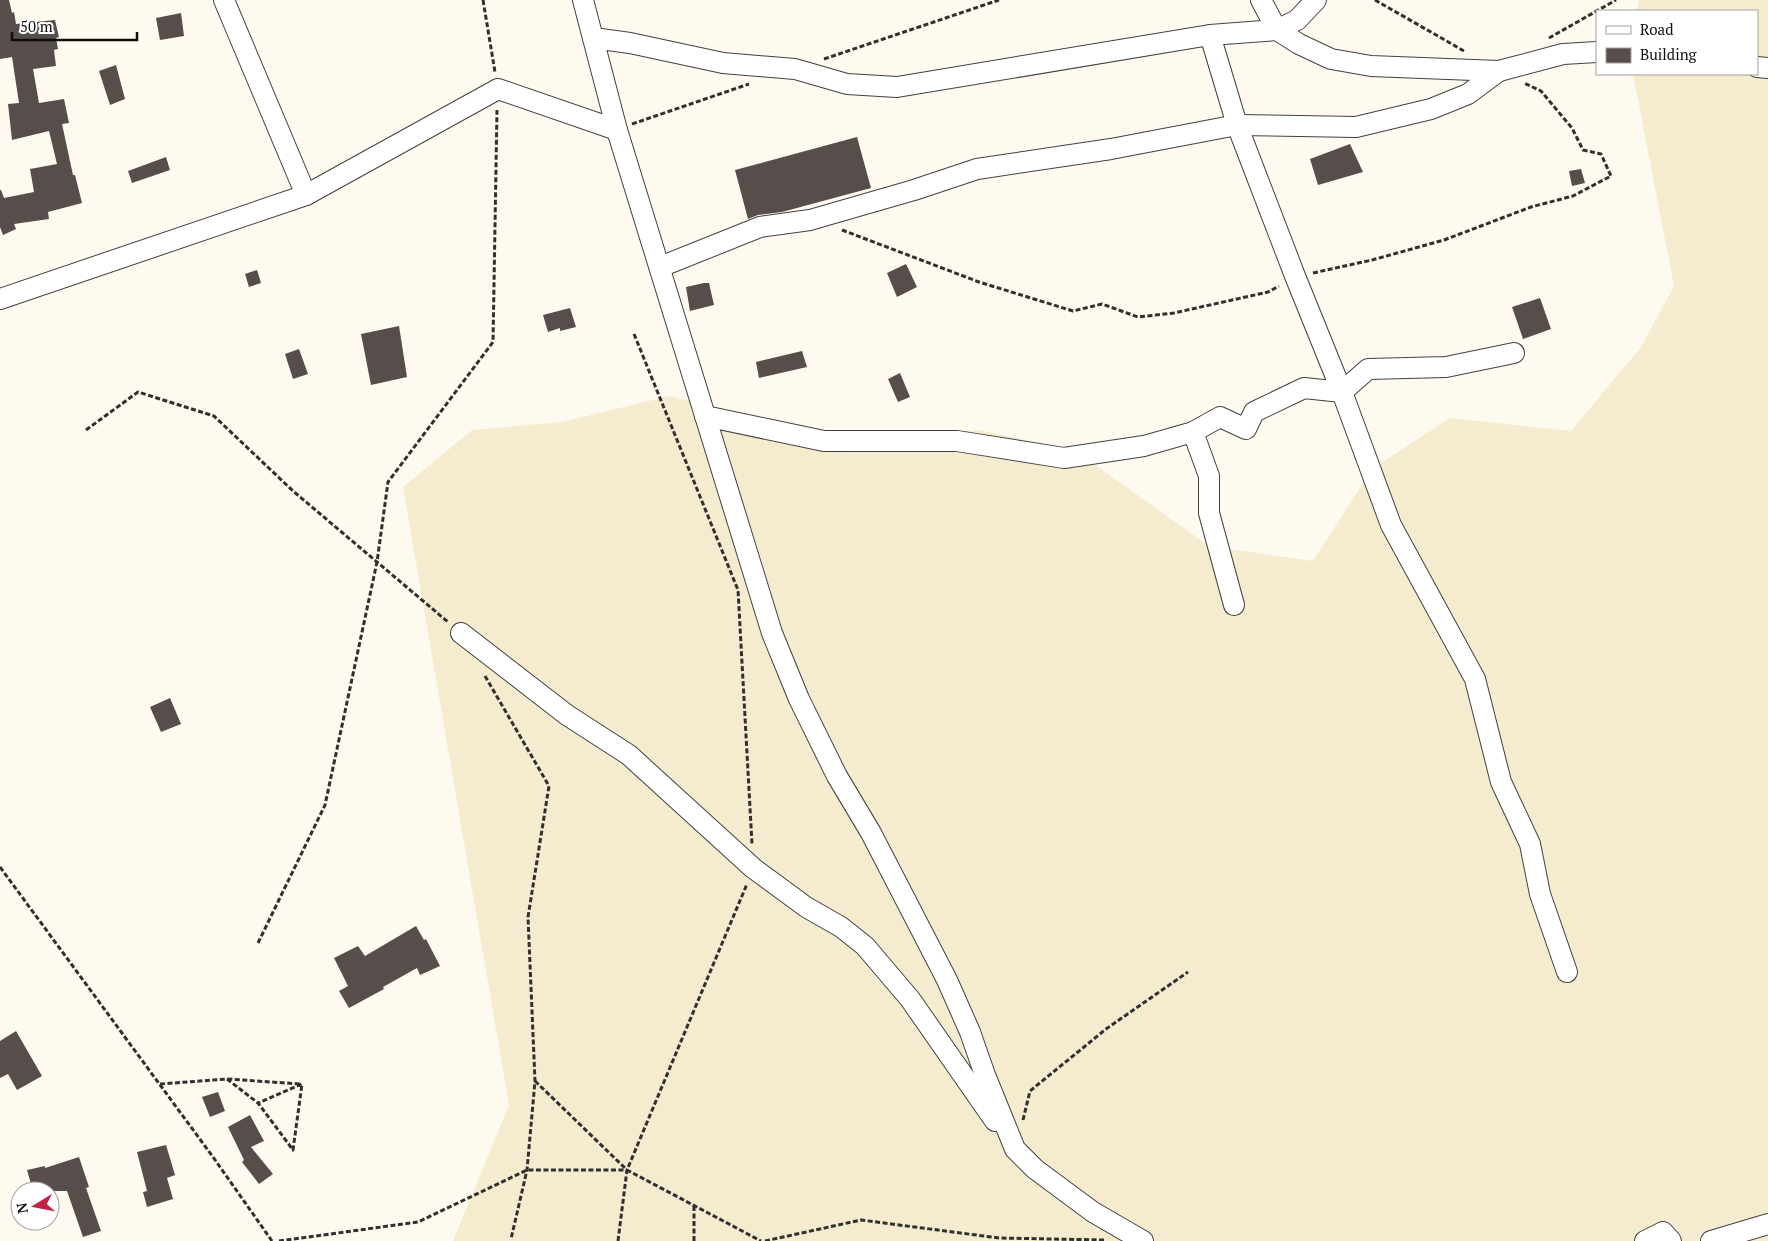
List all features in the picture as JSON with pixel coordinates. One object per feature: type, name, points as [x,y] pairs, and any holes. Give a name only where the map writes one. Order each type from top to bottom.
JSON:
[{"type":"street","points":[[224,0],[306,195]]},
{"type":"street","points":[[583,0],[617,130],[772,633],[796,690],[837,776],[871,833],[947,980],[970,1032],[1015,1150]]},
{"type":"street","points":[[1261,0],[1277,30],[1299,44],[1331,59],[1371,66],[1499,72],[1563,54],[1596,52]]},
{"type":"street","points":[[593,38],[630,43],[723,63],[795,69],[847,84],[897,87],[1210,35],[1277,30],[1297,20],[1316,0]]},
{"type":"street","points":[[1210,35],[1238,125],[1295,276],[1342,392],[1391,525],[1475,679],[1501,782],[1530,844],[1540,894],[1567,972]]},
{"type":"street","points":[[660,267],[760,228],[810,220],[914,190],[977,168],[1111,149],[1238,125],[1356,127],[1431,109],[1468,94],[1499,72]]},
{"type":"street","points":[[0,299],[306,195],[498,89],[617,130]]},
{"type":"street","points":[[705,416],[824,441],[957,441],[1064,458],[1144,446],[1193,432],[1220,417],[1246,429],[1254,412],[1304,388],[1342,392],[1368,369],[1446,367],[1514,353]]},
{"type":"street","points":[[1193,432],[1209,476],[1209,513],[1234,605]]},
{"type":"street","points":[[461,633],[567,715],[629,755],[753,868],[806,907],[842,927],[865,946],[910,999],[1015,1150],[1035,1169],[1093,1212],[1143,1241]]},
{"type":"street","points":[[1711,1241],[1768,1224]]},
{"type":"street","points":[[1645,1241],[1663,1232],[1671,1241]]},
{"type":"path","points":[[258,943],[325,805],[377,562],[388,482],[493,342],[498,89],[483,0]]},
{"type":"path","points":[[1375,0],[1466,52]]},
{"type":"path","points":[[1598,10],[1616,0]]},
{"type":"path","points":[[1549,38],[1596,11]]},
{"type":"path","points":[[618,1241],[627,1170],[753,868],[738,590],[634,334]]},
{"type":"path","points":[[86,430],[138,392],[214,416],[294,491],[461,633]]},
{"type":"path","points":[[485,675],[549,786],[528,917],[535,1081],[527,1170],[511,1239]]},
{"type":"path","points":[[0,867],[272,1241]]},
{"type":"path","points":[[1015,1150],[1030,1091],[1106,1029],[1188,972]]},
{"type":"path","points":[[159,1084],[227,1079],[302,1084]]},
{"type":"path","points":[[227,1079],[258,1103],[293,1150],[302,1084]]},
{"type":"path","points":[[535,1081],[627,1170],[761,1241]]},
{"type":"path","points":[[258,1103],[302,1084]]},
{"type":"path","points":[[279,1241],[418,1222],[527,1170],[627,1170]]},
{"type":"path","points":[[694,1206],[694,1241]]},
{"type":"path","points":[[765,1241],[861,1220],[999,1238],[1113,1240]]},
{"type":"shaded area","points":[[1639,0],[1768,0],[1768,1241],[453,1241],[509,1105],[403,487],[472,430],[562,422],[669,396],[846,440],[979,430],[1074,450],[1209,546],[1313,561],[1372,469],[1450,418],[1571,431],[1641,347],[1674,286],[1633,75],[1758,75],[1758,10],[1637,10]]},
{"type":"building","points":[[0,0],[9,0],[16,24],[55,20],[59,37],[56,38],[58,49],[54,50],[56,66],[33,69],[39,103],[64,99],[69,123],[62,124],[73,175],[75,175],[82,203],[48,212],[49,219],[14,224],[16,229],[3,235],[0,227],[0,190],[4,198],[34,192],[30,169],[57,164],[49,131],[12,140],[8,104],[19,103],[12,57],[0,59]]},
{"type":"building","points":[[181,13],[184,36],[160,40],[156,18]]},
{"type":"building","points":[[116,65],[125,99],[110,105],[99,71]]},
{"type":"building","points":[[857,137],[871,188],[782,212],[758,215],[748,219],[735,170]]},
{"type":"building","points":[[1350,144],[1363,172],[1318,185],[1310,159]]},
{"type":"building","points":[[166,157],[170,170],[132,183],[128,171]]},
{"type":"building","points":[[1581,169],[1585,183],[1572,186],[1569,171]]},
{"type":"building","points":[[906,264],[917,287],[897,297],[887,273]]},
{"type":"building","points":[[257,270],[261,283],[249,287],[245,274]]},
{"type":"building","points":[[709,283],[714,305],[690,311],[686,287]]},
{"type":"building","points":[[1540,298],[1551,329],[1523,339],[1512,307]]},
{"type":"building","points":[[570,308],[576,327],[560,331],[560,328],[548,332],[543,315]]},
{"type":"building","points":[[399,326],[407,377],[371,385],[361,334]]},
{"type":"building","points":[[299,349],[308,374],[293,379],[285,354]]},
{"type":"building","points":[[802,351],[807,367],[759,378],[756,362]]},
{"type":"building","points":[[900,373],[910,397],[898,402],[888,379]]},
{"type":"building","points":[[170,698],[181,724],[161,732],[150,707]]},
{"type":"building","points":[[416,926],[424,940],[426,939],[440,966],[420,975],[417,968],[349,1008],[339,991],[348,986],[334,958],[358,946],[365,956]]},
{"type":"building","points":[[16,1031],[42,1076],[17,1090],[8,1074],[0,1078],[0,1041]]},
{"type":"building","points":[[218,1092],[225,1111],[210,1117],[202,1097]]},
{"type":"building","points":[[250,1115],[264,1141],[251,1147],[273,1174],[259,1184],[242,1162],[244,1160],[228,1127]]},
{"type":"building","points":[[166,1145],[175,1175],[167,1178],[173,1199],[147,1207],[143,1192],[147,1191],[137,1152]]},
{"type":"building","points":[[79,1157],[89,1187],[86,1188],[101,1231],[83,1237],[67,1191],[60,1191],[60,1181],[30,1181],[27,1170],[45,1166],[45,1168]]}]
